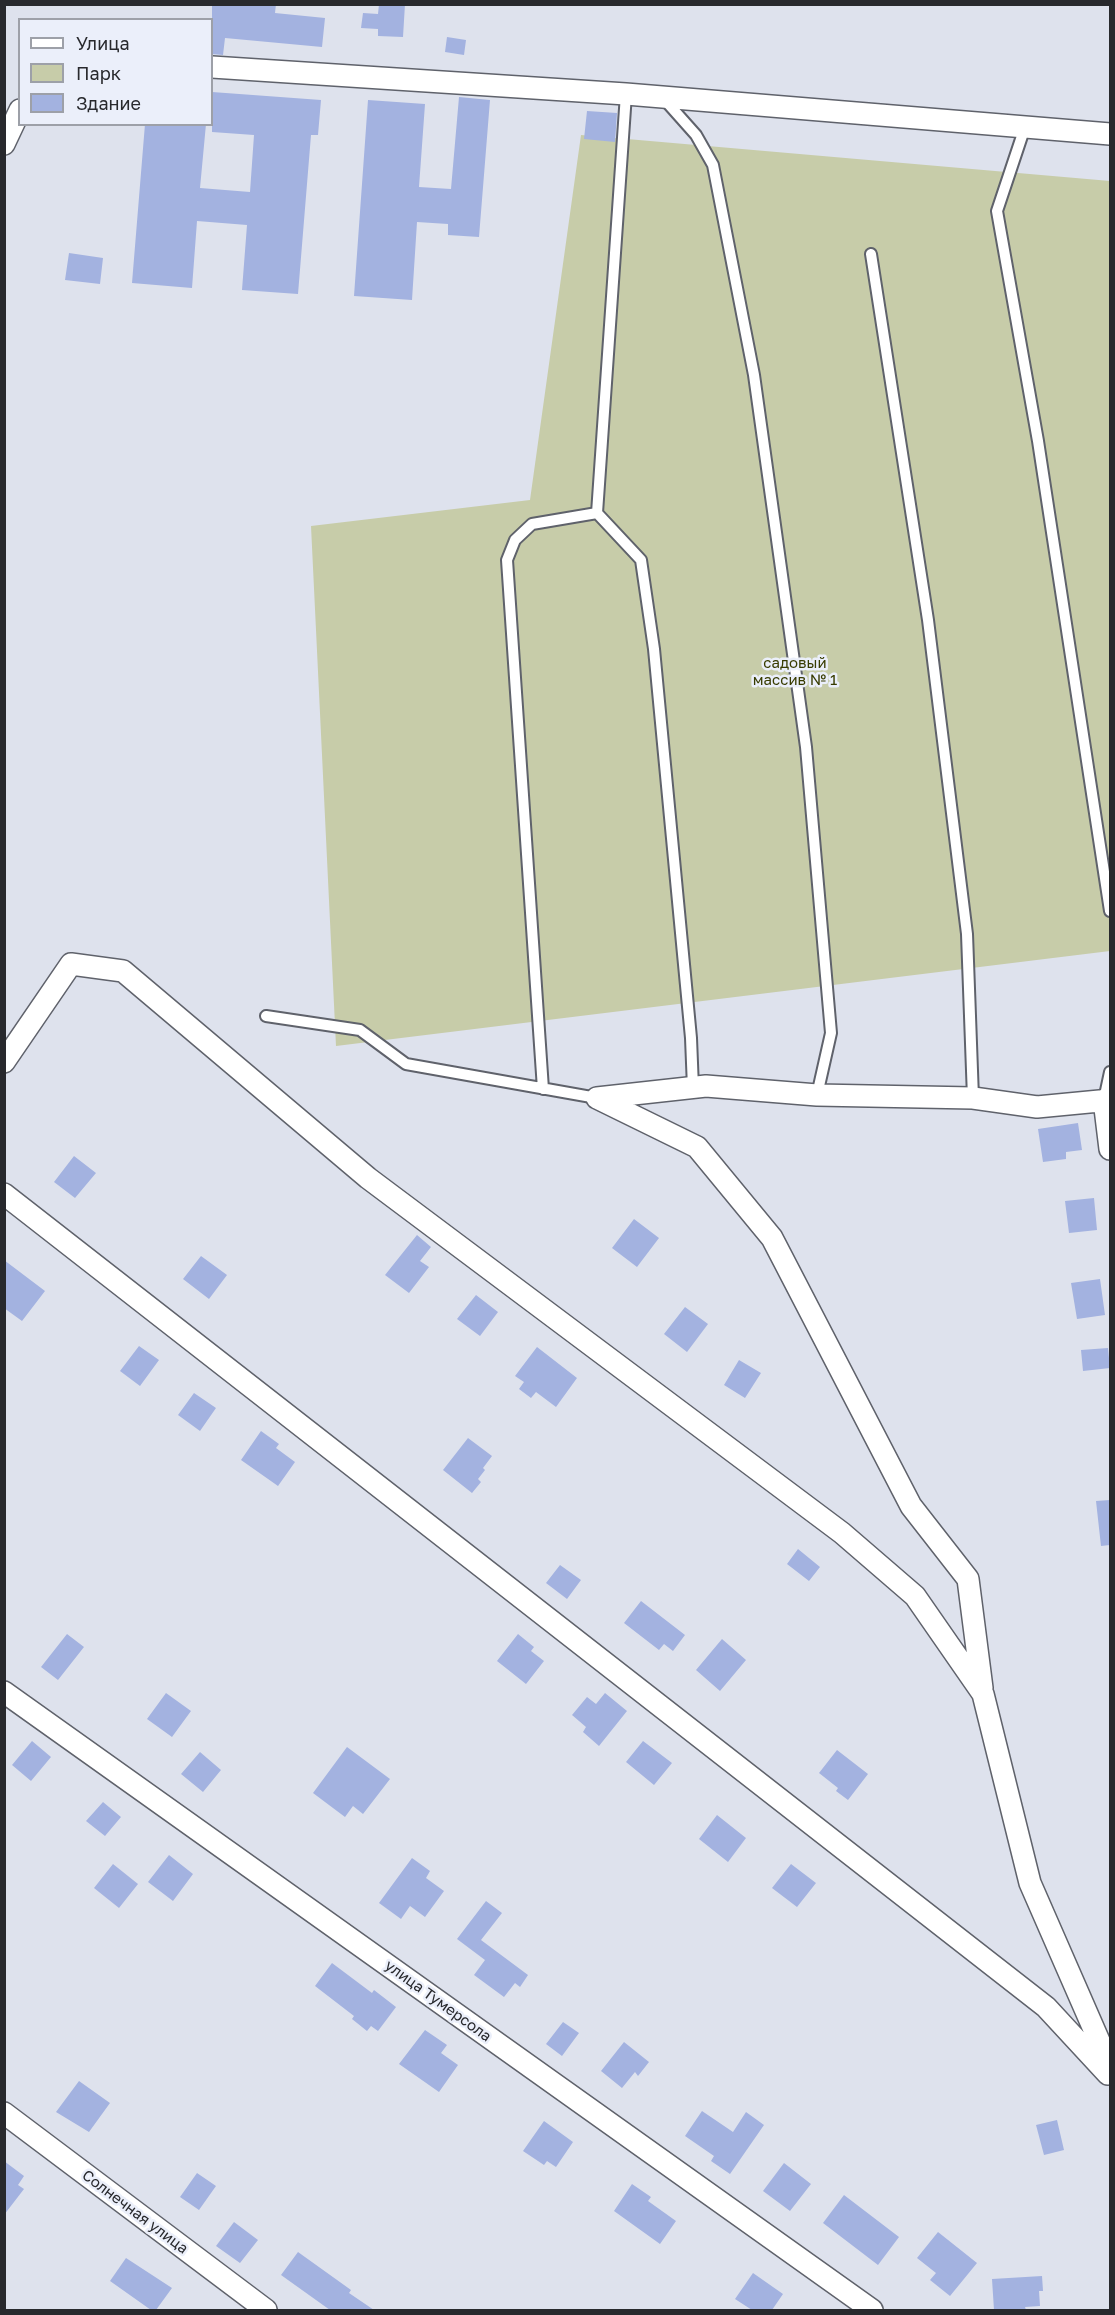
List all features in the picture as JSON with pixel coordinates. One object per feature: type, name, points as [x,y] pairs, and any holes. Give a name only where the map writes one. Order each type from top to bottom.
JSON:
[{"type":"street","points":[[213,67],[662,96],[1110,134]]},
{"type":"street","points":[[4,144],[18,114]]},
{"type":"street","points":[[4,1062],[71,964],[123,971],[368,1178],[842,1533],[915,1596],[983,1694]]},
{"type":"street","points":[[597,1098],[706,1086],[817,1095],[973,1098],[1037,1107],[1107,1100],[1110,1149]]},
{"type":"street","points":[[597,1098],[697,1147],[772,1238],[910,1506],[968,1579],[983,1694],[1030,1882],[1110,2066]]},
{"type":"street","points":[[4,1194],[1046,2007],[1110,2077]]},
{"type":"street","name":"улица Тумерсола","points":[[4,1692],[872,2310]]},
{"type":"street","name":"Солнечная улица","points":[[4,2114],[266,2310]]},
{"type":"lane","points":[[626,94],[597,513],[641,560],[654,649],[691,1038],[693,1088]]},
{"type":"lane","points":[[662,96],[696,135],[713,165],[754,375],[806,747],[831,1034],[817,1095]]},
{"type":"lane","points":[[1025,127],[997,211],[1038,441],[1097,811],[1110,910]]},
{"type":"lane","points":[[871,254],[928,620],[967,934],[973,1098]]},
{"type":"lane","points":[[543,1089],[507,560],[515,540],[532,524],[597,513]]},
{"type":"lane","points":[[266,1016],[360,1030],[406,1064],[597,1098]]},
{"type":"lane","points":[[1107,1100],[1110,1072]]},
{"type":"green space","name":"садовый массив № 1","points":[[581,135],[1110,181],[1110,951],[336,1046],[311,526],[530,500]]},
{"type":"building","points":[[212,4],[276,4],[275,13],[325,18],[322,47],[225,38],[223,55],[213,54]]},
{"type":"building","points":[[379,4],[405,4],[403,37],[378,36],[378,29],[361,28],[363,13],[378,14]]},
{"type":"building","points":[[447,37],[466,40],[464,55],[445,52]]},
{"type":"building","points":[[213,92],[321,100],[318,135],[311,135],[298,294],[242,290],[247,225],[197,221],[192,288],[132,283],[145,126],[206,126],[200,188],[250,192],[254,135],[212,132]]},
{"type":"building","points":[[459,97],[490,100],[479,237],[448,235],[448,224],[417,222],[412,300],[354,296],[368,100],[425,104],[419,187],[451,189]]},
{"type":"building","points":[[587,111],[617,113],[615,142],[584,139]]},
{"type":"building","points":[[69,253],[103,258],[100,284],[65,280]]},
{"type":"building","points":[[1078,1123],[1082,1150],[1066,1152],[1066,1159],[1043,1162],[1038,1129]]},
{"type":"building","points":[[74,1156],[96,1173],[75,1198],[54,1182]]},
{"type":"building","points":[[1094,1198],[1097,1230],[1069,1233],[1065,1201]]},
{"type":"building","points":[[634,1219],[659,1238],[637,1267],[612,1248]]},
{"type":"building","points":[[417,1235],[431,1247],[420,1261],[429,1267],[409,1293],[385,1275]]},
{"type":"building","points":[[201,1256],[227,1275],[209,1299],[183,1279]]},
{"type":"building","points":[[4,1260],[45,1291],[22,1321],[4,1308]]},
{"type":"building","points":[[1100,1279],[1105,1315],[1077,1319],[1071,1283]]},
{"type":"building","points":[[476,1295],[498,1312],[480,1336],[457,1319]]},
{"type":"building","points":[[685,1307],[708,1324],[687,1352],[664,1334]]},
{"type":"building","points":[[139,1346],[159,1360],[140,1386],[120,1371]]},
{"type":"building","points":[[537,1347],[577,1378],[556,1407],[536,1392],[531,1398],[519,1389],[524,1382],[515,1376]]},
{"type":"building","points":[[1108,1348],[1110,1368],[1083,1371],[1081,1350]]},
{"type":"building","points":[[739,1360],[761,1373],[745,1398],[724,1385]]},
{"type":"building","points":[[194,1393],[216,1408],[200,1431],[178,1415]]},
{"type":"building","points":[[261,1431],[279,1444],[276,1448],[295,1462],[278,1486],[241,1460]]},
{"type":"building","points":[[468,1438],[492,1456],[478,1479],[481,1482],[472,1493],[443,1470]]},
{"type":"building","points":[[1110,1500],[1110,1545],[1101,1546],[1096,1501]]},
{"type":"building","points":[[798,1549],[820,1567],[809,1581],[787,1564]]},
{"type":"building","points":[[560,1565],[581,1580],[567,1599],[546,1583]]},
{"type":"building","points":[[641,1601],[685,1635],[673,1651],[664,1644],[659,1650],[624,1623]]},
{"type":"building","points":[[67,1634],[84,1647],[58,1680],[41,1667]]},
{"type":"building","points":[[518,1634],[534,1647],[531,1651],[544,1661],[526,1684],[497,1661]]},
{"type":"building","points":[[722,1639],[746,1660],[720,1691],[696,1670]]},
{"type":"building","points":[[166,1693],[191,1711],[172,1737],[147,1719]]},
{"type":"building","points":[[605,1693],[627,1711],[599,1746],[583,1732],[586,1727],[572,1715],[587,1697],[596,1704]]},
{"type":"building","points":[[32,1741],[51,1757],[31,1781],[12,1765]]},
{"type":"building","points":[[643,1741],[672,1763],[654,1785],[626,1762]]},
{"type":"building","points":[[347,1747],[390,1779],[363,1814],[353,1806],[345,1817],[313,1793]]},
{"type":"building","points":[[837,1750],[868,1774],[848,1800],[836,1791],[838,1788],[819,1773]]},
{"type":"building","points":[[200,1752],[221,1770],[203,1792],[181,1774]]},
{"type":"building","points":[[103,1802],[121,1817],[105,1836],[86,1821]]},
{"type":"building","points":[[717,1815],[746,1838],[728,1862],[699,1839]]},
{"type":"building","points":[[169,1855],[193,1874],[173,1901],[148,1882]]},
{"type":"building","points":[[412,1858],[430,1871],[426,1878],[444,1891],[425,1917],[410,1906],[401,1919],[379,1903]]},
{"type":"building","points":[[113,1864],[138,1884],[119,1908],[94,1888]]},
{"type":"building","points":[[791,1864],[816,1883],[797,1907],[772,1888]]},
{"type":"building","points":[[486,1901],[502,1913],[481,1940],[528,1975],[520,1987],[515,1983],[504,1997],[474,1975],[485,1960],[457,1939]]},
{"type":"building","points":[[332,1963],[372,1993],[374,1990],[396,2007],[378,2031],[371,2026],[367,2031],[352,2019],[354,2016],[315,1986]]},
{"type":"building","points":[[563,2022],[579,2033],[562,2056],[546,2044]]},
{"type":"building","points":[[425,2030],[447,2045],[441,2053],[458,2065],[439,2092],[399,2064]]},
{"type":"building","points":[[624,2042],[649,2062],[638,2076],[635,2072],[622,2088],[601,2071]]},
{"type":"building","points":[[79,2081],[110,2103],[89,2132],[56,2112]]},
{"type":"building","points":[[702,2111],[733,2132],[746,2112],[764,2125],[730,2174],[711,2161],[714,2156],[685,2136]]},
{"type":"building","points":[[1057,2120],[1064,2150],[1044,2155],[1036,2125]]},
{"type":"building","points":[[544,2121],[573,2142],[556,2167],[547,2161],[544,2165],[523,2151]]},
{"type":"building","points":[[4,2161],[24,2176],[18,2185],[24,2189],[4,2215]]},
{"type":"building","points":[[784,2163],[811,2184],[790,2211],[763,2191]]},
{"type":"building","points":[[197,2173],[216,2186],[199,2210],[180,2197]]},
{"type":"building","points":[[632,2184],[651,2197],[648,2201],[676,2221],[660,2244],[614,2211]]},
{"type":"building","points":[[844,2195],[899,2237],[878,2265],[823,2223]]},
{"type":"building","points":[[234,2222],[258,2240],[240,2263],[216,2246]]},
{"type":"building","points":[[938,2232],[977,2263],[950,2296],[930,2280],[936,2273],[917,2258]]},
{"type":"building","points":[[298,2252],[351,2290],[349,2293],[374,2310],[330,2310],[281,2275]]},
{"type":"building","points":[[126,2258],[172,2288],[156,2310],[151,2310],[110,2281]]},
{"type":"building","points":[[753,2273],[783,2294],[772,2310],[752,2310],[735,2299]]},
{"type":"building","points":[[1042,2276],[1043,2291],[1039,2291],[1040,2306],[1025,2307],[1026,2310],[994,2310],[992,2279]]}]
